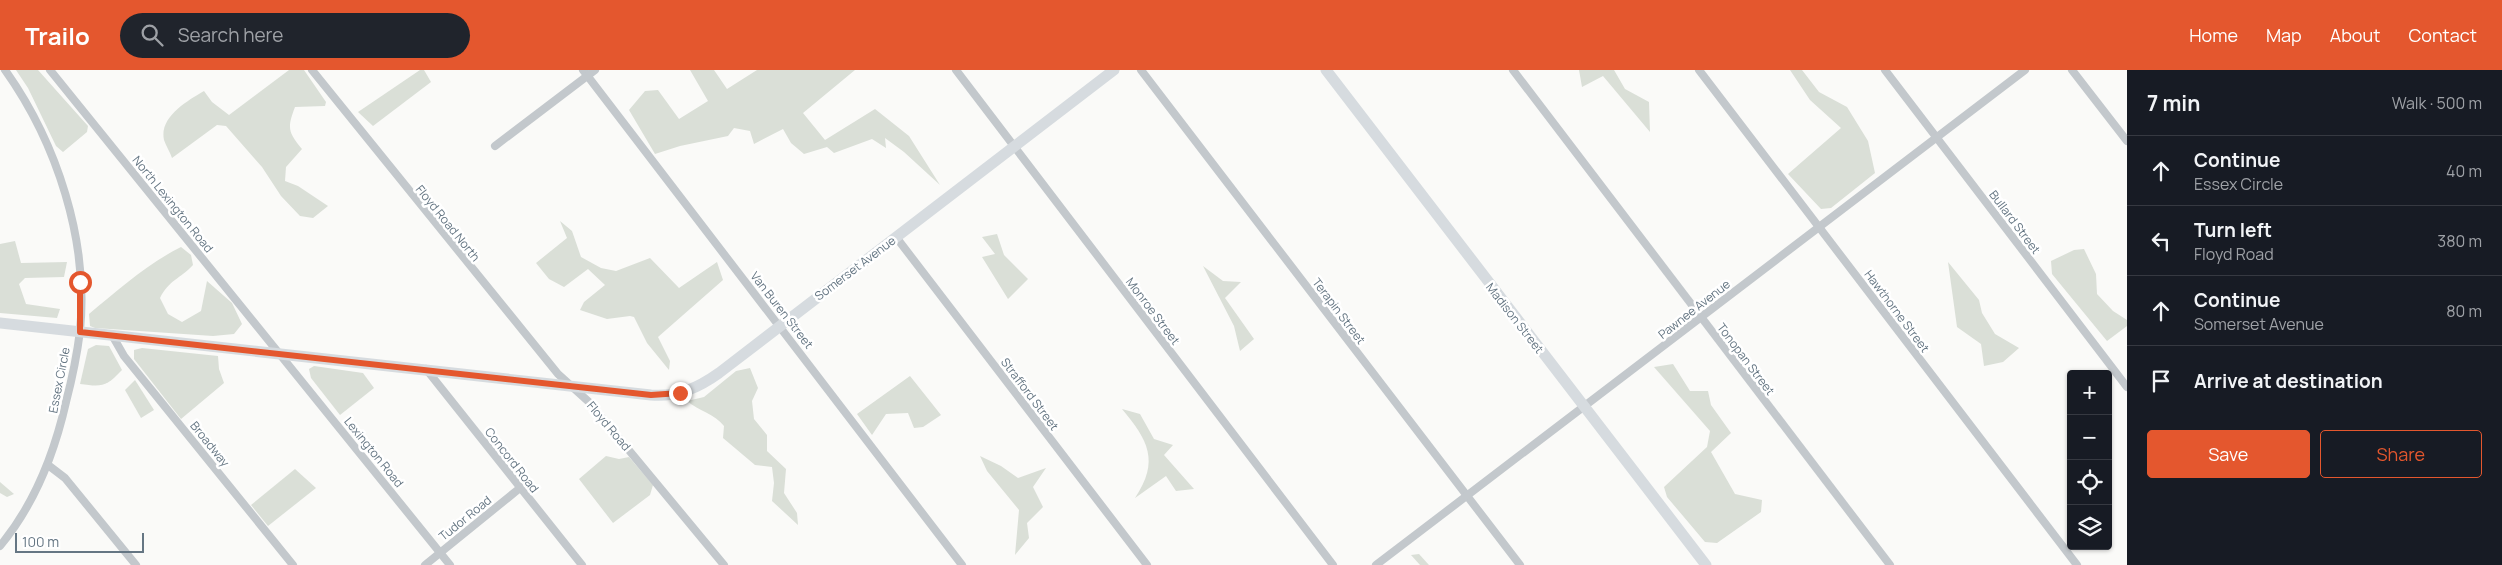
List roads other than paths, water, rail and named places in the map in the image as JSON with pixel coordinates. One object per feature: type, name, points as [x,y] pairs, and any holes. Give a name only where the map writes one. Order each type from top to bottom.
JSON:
[{"type":"street","name":"Essex Circle","points":[[0,546],[30,501],[48,465],[62,422],[80,332],[79,265],[67,201],[56,168],[41,134],[22,96],[5,70]]},
{"type":"street","name":"North Lexington Road","points":[[50,70],[279,353]]},
{"type":"street","name":"Floyd Road North","points":[[312,70],[558,374],[572,386]]},
{"type":"street","points":[[495,146],[585,73],[595,70]]},
{"type":"street","name":"Monroe Street","points":[[956,70],[1332,565]]},
{"type":"street","name":"Somerset Avenue","points":[[572,386],[658,395],[687,392],[712,378],[1114,70]]},
{"type":"street","name":"Terapin Street","points":[[1141,70],[1520,565]]},
{"type":"street","name":"Madison Street","points":[[1326,70],[1706,565]]},
{"type":"street","name":"Tonopan Street","points":[[1513,70],[1890,565]]},
{"type":"street","name":"Hawthorne Street","points":[[1699,70],[2077,565]]},
{"type":"street","name":"Bullard Street","points":[[1885,70],[2127,387]]},
{"type":"street","name":"Pawnee Avenue","points":[[1376,565],[2025,70]]},
{"type":"street","points":[[2072,70],[2127,142]]},
{"type":"street","name":"Van Buren Street","points":[[585,73],[962,565]]},
{"type":"street","name":"Strafford Street","points":[[896,237],[1147,565]]},
{"type":"street","points":[[0,323],[572,386]]},
{"type":"street","name":"Broadway","points":[[112,335],[124,356],[293,565]]},
{"type":"street","name":"Lexington Road","points":[[279,353],[450,565]]},
{"type":"street","name":"Concord Road","points":[[426,369],[582,565]]},
{"type":"street","name":"Floyd Road","points":[[572,386],[589,402],[724,565]]},
{"type":"street","points":[[48,465],[64,478],[136,565]]},
{"type":"street","name":"Tudor Road","points":[[425,565],[520,488]]}]
